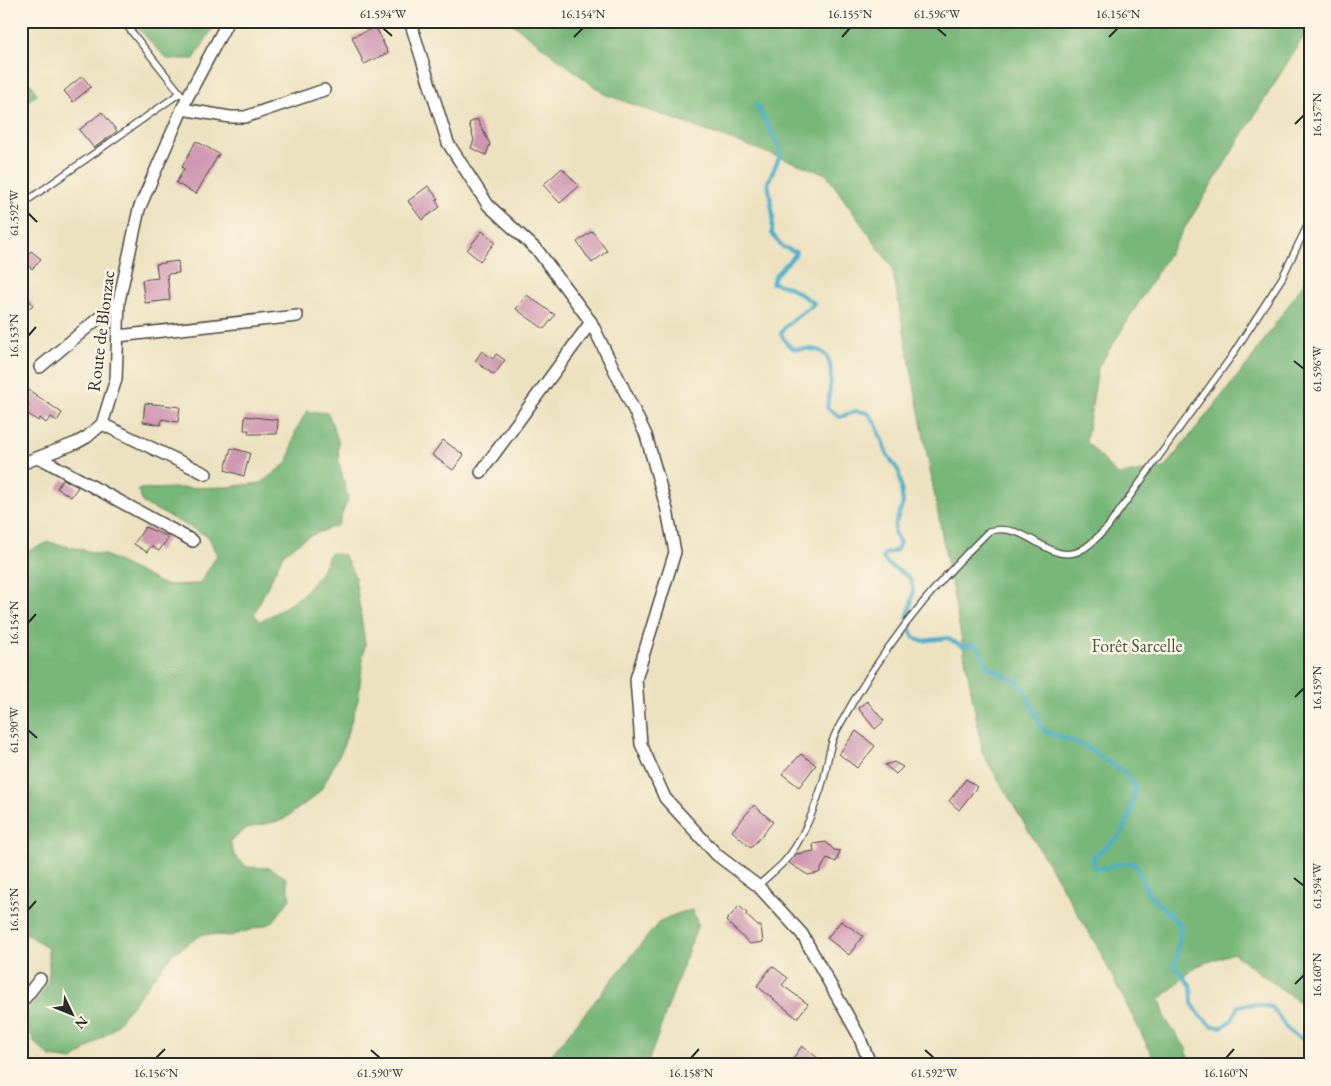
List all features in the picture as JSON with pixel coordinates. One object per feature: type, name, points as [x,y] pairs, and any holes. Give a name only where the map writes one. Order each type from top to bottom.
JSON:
[{"type":"street","name":"Route de Blonzac","points":[[102,424],[116,379],[119,302],[139,210],[183,100],[228,21]]},
{"type":"street","points":[[410,21],[448,143],[488,205],[538,251],[591,322],[646,435],[667,510],[675,552],[636,678],[641,744],[665,798],[717,855],[758,886],[802,934],[850,1019],[869,1061],[874,1065]]},
{"type":"street","points":[[183,100],[230,118],[245,117],[324,90]]},
{"type":"street","points":[[40,367],[119,302]]},
{"type":"street","points":[[118,336],[297,316]]},
{"type":"street","points":[[481,472],[591,322]]},
{"type":"street","points":[[21,464],[40,458],[88,437],[102,424],[206,474]]},
{"type":"street","points":[[40,458],[193,541]]},
{"type":"street","points":[[21,1003],[40,979]]},
{"type":"lane","points":[[21,205],[183,100],[123,21]]},
{"type":"lane","points":[[758,886],[785,862],[799,839],[817,799],[835,732],[865,682],[898,633],[989,531],[1002,527],[1019,532],[1051,551],[1069,554],[1083,550],[1107,528],[1231,358],[1282,278],[1310,220]]},
{"type":"green space","points":[[131,21],[217,21],[194,59],[167,59]]},
{"type":"green space","name":"Forêt Sarcelle","points":[[509,21],[1310,21],[1310,26],[1098,368],[1086,441],[1117,475],[1164,468],[1249,362],[1310,274],[1310,1010],[1233,953],[1197,966],[1160,999],[1166,1020],[1186,1048],[1190,1065],[1157,1065],[1097,946],[983,754],[892,267],[826,174],[604,94]]},
{"type":"green space","points":[[21,78],[33,86],[37,95],[21,105]]},
{"type":"green space","points":[[307,411],[328,413],[338,440],[339,462],[348,499],[338,525],[307,537],[284,553],[254,614],[260,621],[293,602],[318,576],[330,553],[344,555],[355,577],[365,643],[358,700],[342,750],[322,788],[314,797],[283,820],[247,828],[230,841],[234,855],[247,867],[270,868],[286,878],[290,899],[272,923],[230,936],[203,934],[172,954],[114,1028],[73,1060],[50,1057],[35,1043],[22,1016],[46,985],[49,960],[47,947],[21,930],[21,554],[49,542],[105,555],[165,585],[199,584],[217,556],[209,537],[143,503],[138,489],[227,487],[261,483],[288,462],[296,430]]},
{"type":"green space","points":[[692,910],[698,924],[647,1065],[543,1065],[660,921]]},
{"type":"building","points":[[376,27],[388,53],[364,64],[352,37]]},
{"type":"building","points":[[82,76],[91,87],[73,102],[64,91]]},
{"type":"building","points":[[102,112],[117,131],[94,148],[79,130]]},
{"type":"building","points":[[477,119],[490,144],[486,155],[471,148],[474,140],[469,123]]},
{"type":"building","points":[[196,141],[219,154],[196,194],[176,183]]},
{"type":"building","points":[[562,168],[579,186],[560,203],[543,185]]},
{"type":"building","points":[[428,186],[438,199],[436,201],[440,207],[422,220],[408,201]]},
{"type":"building","points":[[482,231],[495,242],[480,261],[467,250]]},
{"type":"building","points":[[592,231],[607,251],[592,263],[577,242]]},
{"type":"building","points":[[31,251],[41,259],[32,269],[23,260]]},
{"type":"building","points":[[178,261],[179,273],[167,274],[170,300],[145,303],[142,280],[158,278],[156,264]]},
{"type":"building","points":[[21,290],[33,305],[21,315]]},
{"type":"building","points":[[527,295],[555,315],[544,329],[516,309]]},
{"type":"building","points":[[482,351],[493,359],[496,354],[505,360],[494,375],[475,361]]},
{"type":"building","points":[[26,388],[62,413],[57,421],[51,417],[46,423],[40,418],[38,421],[24,411],[29,404],[21,399]]},
{"type":"building","points":[[145,403],[180,407],[178,422],[162,419],[161,425],[143,422]]},
{"type":"building","points":[[245,416],[278,420],[277,434],[248,434],[249,430],[244,430]]},
{"type":"building","points":[[443,440],[464,455],[453,470],[432,455]]},
{"type":"building","points":[[231,448],[250,453],[244,476],[225,470]]},
{"type":"building","points":[[63,479],[78,487],[71,497],[57,488]]},
{"type":"building","points":[[145,527],[169,537],[159,551],[151,546],[147,552],[134,544]]},
{"type":"building","points":[[867,701],[884,721],[875,729],[858,708]]},
{"type":"building","points":[[856,731],[875,746],[857,768],[839,754]]},
{"type":"building","points":[[801,754],[816,765],[799,787],[782,774]]},
{"type":"building","points":[[894,762],[903,767],[896,774],[885,765]]},
{"type":"building","points":[[966,779],[977,787],[959,810],[949,801]]},
{"type":"building","points":[[754,805],[773,822],[751,848],[732,831]]},
{"type":"building","points":[[826,842],[834,850],[840,851],[836,862],[827,858],[819,873],[808,875],[789,863],[796,854],[814,851],[813,844]]},
{"type":"building","points":[[739,906],[758,926],[761,926],[763,942],[750,944],[726,921]]},
{"type":"building","points":[[841,921],[863,936],[849,955],[827,938]]},
{"type":"building","points":[[772,966],[788,978],[782,985],[808,1004],[797,1018],[757,986]]},
{"type":"building","points":[[802,1046],[827,1065],[788,1065]]},
{"type":"waterway","points":[[756,104],[779,146],[780,156],[768,182],[773,216],[772,234],[783,247],[796,252],[776,274],[772,283],[789,287],[814,303],[794,318],[781,333],[792,348],[811,349],[824,353],[828,359],[831,375],[827,408],[840,417],[856,411],[868,413],[876,424],[887,454],[899,472],[903,503],[894,533],[900,543],[897,550],[885,554],[883,557],[890,566],[905,574],[912,583],[913,591],[907,619]]},
{"type":"waterway","points":[[908,627],[915,638],[921,641],[947,638],[962,646],[974,645],[979,648],[988,667],[1013,679],[1024,688],[1041,727],[1046,732],[1083,745],[1125,773],[1135,787],[1131,812],[1121,835],[1093,857],[1094,867],[1102,868],[1124,863],[1136,865],[1147,892],[1177,922],[1181,928],[1175,966],[1191,986],[1192,1003],[1200,1016],[1212,1026],[1222,1027],[1232,1020],[1238,1006],[1252,1004],[1271,1007],[1289,1031],[1310,1041]]}]
